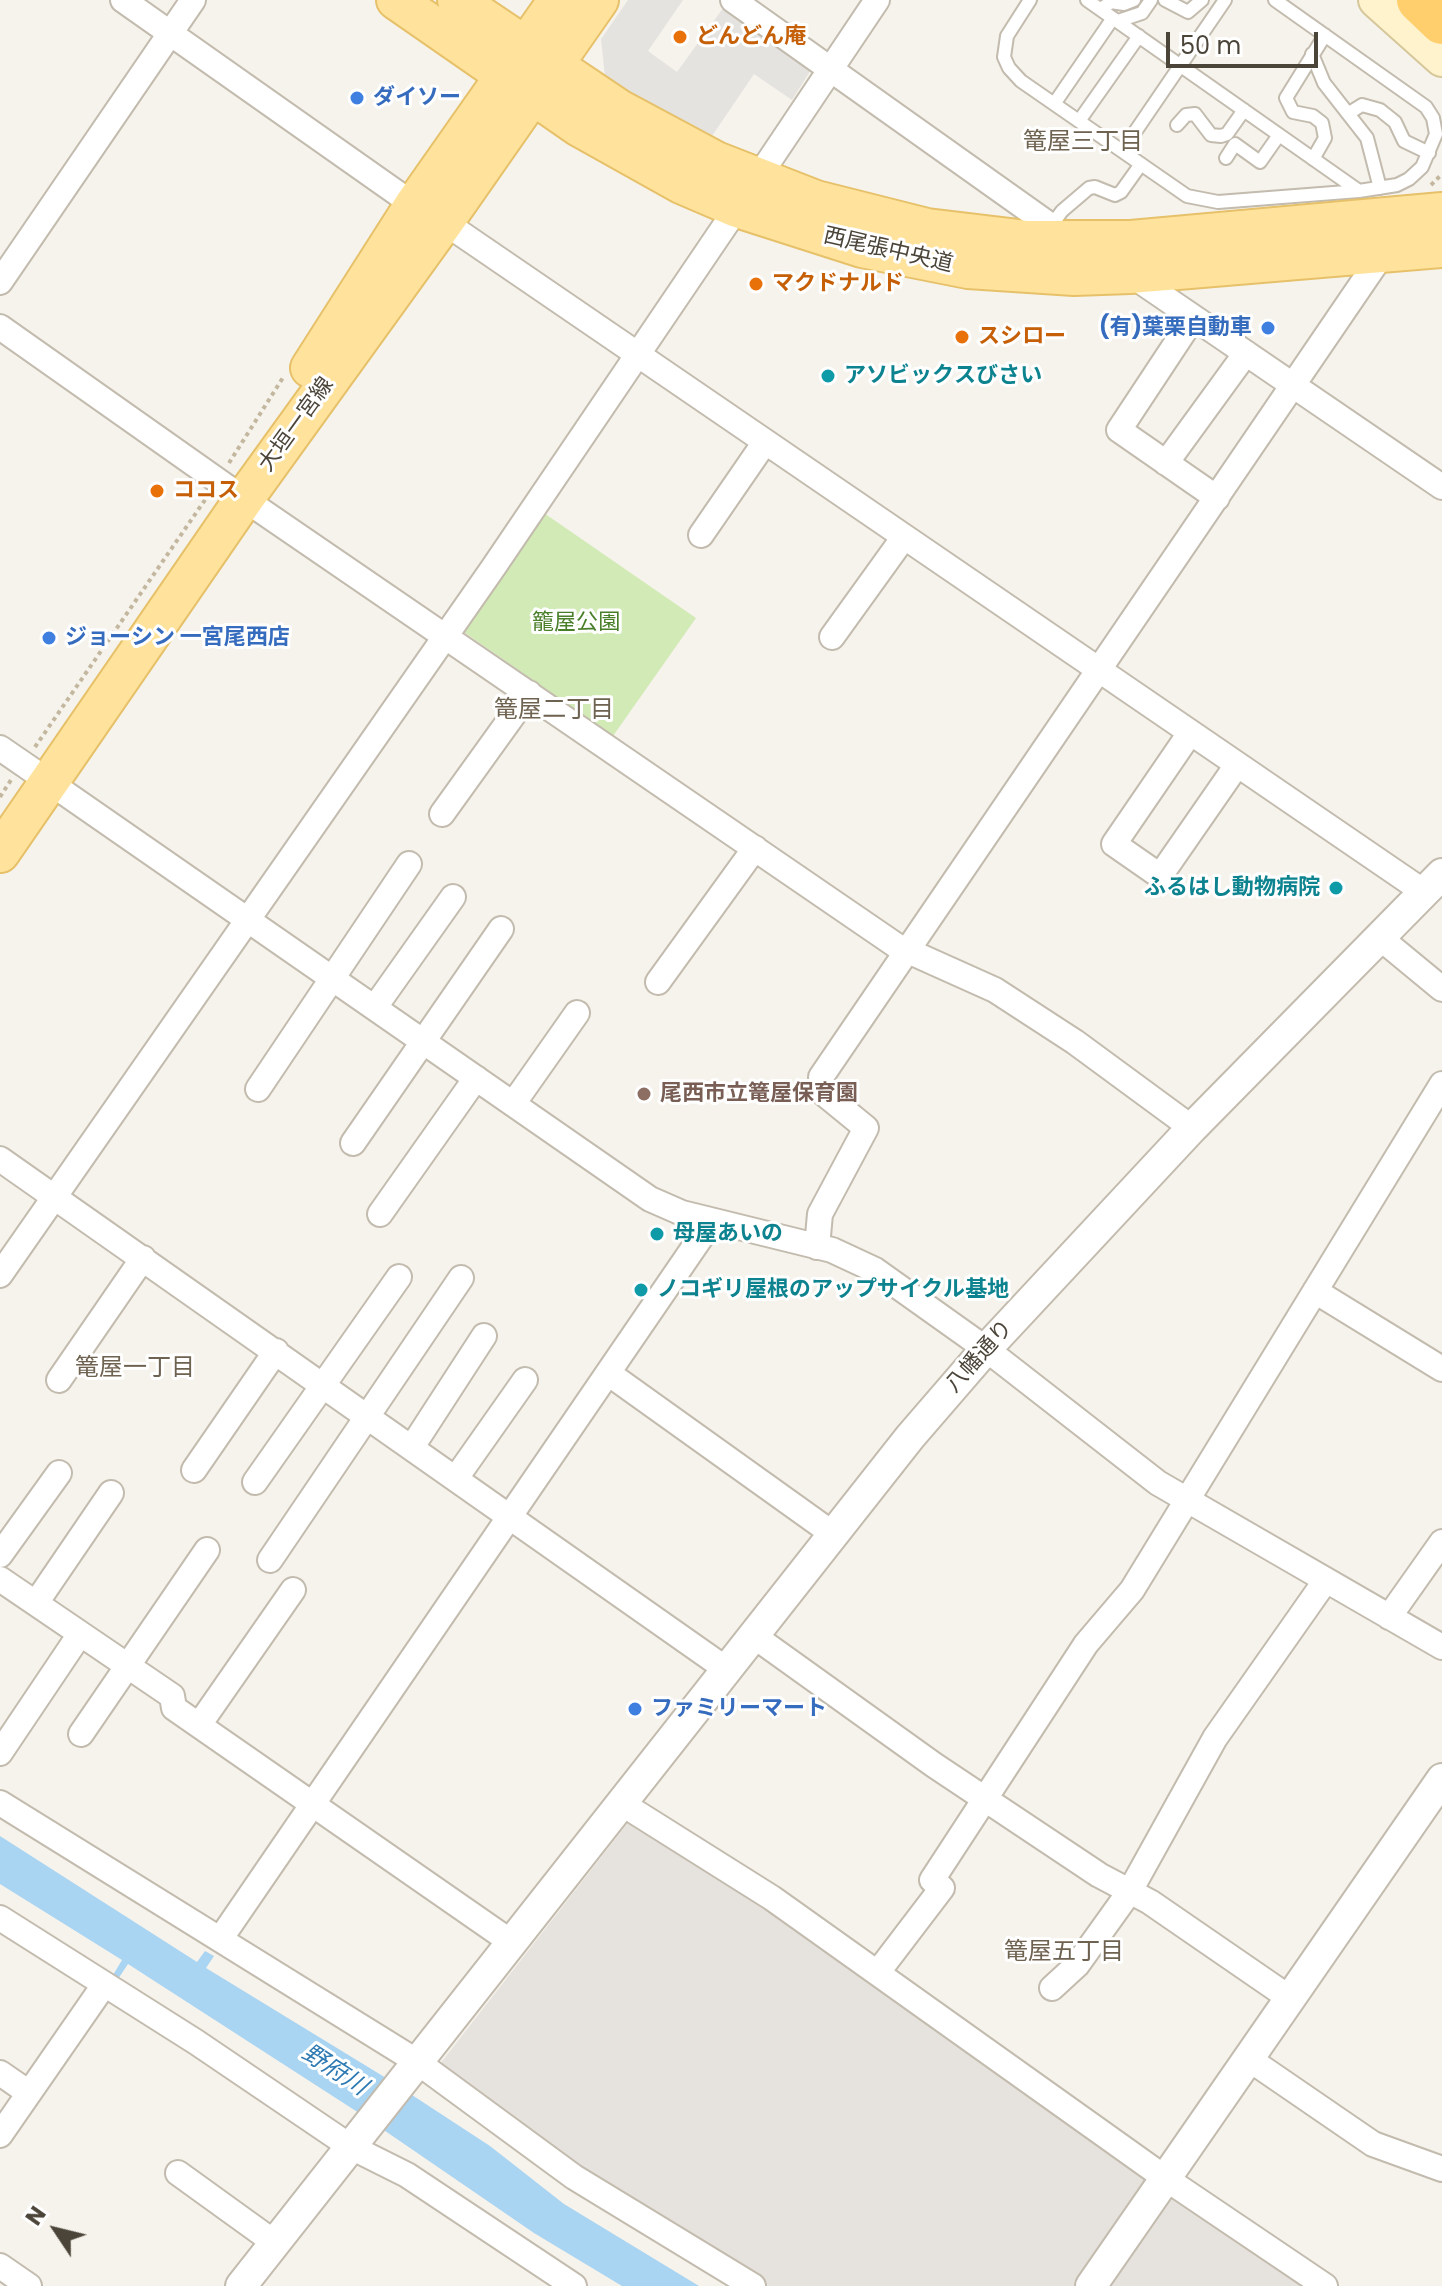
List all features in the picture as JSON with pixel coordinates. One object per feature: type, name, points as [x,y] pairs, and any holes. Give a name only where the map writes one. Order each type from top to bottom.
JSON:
[{"type":"highway","points":[[1419,0],[1442,22]]},
{"type":"main road","name":"西尾張中央道","points":[[396,0],[530,71]]},
{"type":"main road","name":"西尾張中央道","points":[[457,0],[530,71],[627,154],[747,194],[977,236],[1050,233],[1145,239],[1442,212]]},
{"type":"main road","name":"大垣一宮線","points":[[530,71],[558,0]]},
{"type":"main road","name":"大垣一宮線","points":[[0,823],[231,490],[530,71],[599,0]]},
{"type":"main road","points":[[1376,0],[1442,59]]},
{"type":"main road","points":[[1405,0],[1442,34]]},
{"type":"main road","name":"西尾張中央道","points":[[747,194],[821,237],[942,264],[1019,273],[1130,274],[1442,248]]},
{"type":"main road","name":"大垣一宮線","points":[[0,853],[36,773]]},
{"type":"street","points":[[123,0],[429,214],[1237,765],[1433,883]]},
{"type":"street","points":[[0,282],[193,0]]},
{"type":"street","points":[[733,0],[831,68],[1050,233]]},
{"type":"street","points":[[0,1275],[444,635],[877,0]]},
{"type":"street","points":[[817,1247],[820,1214],[866,1128],[822,1092],[821,1077],[1383,253]]},
{"type":"street","points":[[1130,274],[1442,487]]},
{"type":"street","points":[[1193,318],[1119,430],[1217,498]]},
{"type":"street","points":[[0,327],[231,490],[908,951],[995,990],[1075,1042],[1192,1128]]},
{"type":"street","points":[[1166,463],[1246,353]]},
{"type":"street","points":[[701,535],[765,442]]},
{"type":"street","points":[[832,637],[904,537]]},
{"type":"street","points":[[442,814],[529,693]]},
{"type":"street","points":[[1190,733],[1114,844],[1160,876],[1237,765]]},
{"type":"street","points":[[0,748],[650,1199],[712,1221],[817,1247],[875,1270],[986,1349],[1061,1411],[1158,1483],[1442,1647]]},
{"type":"street","points":[[658,982],[755,848]]},
{"type":"street","points":[[258,1089],[409,864]]},
{"type":"street","name":"八幡通り","points":[[241,2286],[833,1534],[986,1349],[1192,1128],[1433,883]]},
{"type":"street","points":[[375,1007],[453,897]]},
{"type":"street","points":[[353,1143],[501,929]]},
{"type":"street","points":[[1379,937],[1442,989]]},
{"type":"street","points":[[513,1104],[577,1013]]},
{"type":"street","points":[[380,1214],[476,1078]]},
{"type":"street","points":[[878,1972],[942,1888],[932,1880],[1086,1644],[1132,1590],[1442,1084]]},
{"type":"street","points":[[0,1159],[726,1669]]},
{"type":"street","points":[[221,1938],[712,1221]]},
{"type":"street","points":[[59,1380],[143,1258]]},
{"type":"street","points":[[255,1482],[399,1277]]},
{"type":"street","points":[[270,1560],[461,1278]]},
{"type":"street","points":[[1315,1291],[1442,1369]]},
{"type":"street","points":[[412,1447],[484,1336]]},
{"type":"street","points":[[194,1470],[276,1351]]},
{"type":"street","points":[[608,1373],[833,1534]]},
{"type":"street","points":[[456,1478],[525,1380]]},
{"type":"street","points":[[0,1555],[59,1473]]},
{"type":"street","points":[[36,1603],[111,1493]]},
{"type":"street","points":[[1389,1617],[1442,1542]]},
{"type":"street","points":[[81,1734],[207,1550]]},
{"type":"street","points":[[0,1579],[172,1696],[174,1708],[511,1942]]},
{"type":"street","points":[[1052,1988],[1077,1965],[1130,1891],[1215,1738],[1326,1580]]},
{"type":"street","points":[[199,1725],[293,1590]]},
{"type":"street","points":[[0,1753],[80,1634]]},
{"type":"street","points":[[754,1636],[986,1799],[1291,1999]]},
{"type":"street","points":[[1091,2286],[1442,1779]]},
{"type":"street","points":[[0,1803],[416,2061],[574,2177],[753,2286]]},
{"type":"street","points":[[621,1803],[772,1898],[1165,2178],[1325,2286]]},
{"type":"street","points":[[0,1918],[351,2147],[407,2175],[574,2286]]},
{"type":"street","points":[[1,2132],[104,1985]]},
{"type":"street","points":[[1249,2059],[1373,2144],[1442,2169]]},
{"type":"street","points":[[0,2073],[29,2093]]},
{"type":"street","points":[[178,2173],[275,2243]]},
{"type":"street","points":[[0,2266],[29,2286]]},
{"type":"lane","points":[[1030,0],[1007,36],[1004,57],[1021,81],[1200,201],[1359,191],[1409,179],[1429,153],[1436,134],[1433,118],[1426,107],[1275,0]]},
{"type":"lane","points":[[1087,0],[1359,191]]},
{"type":"lane","points":[[1101,9],[1111,2],[1124,4],[1134,0]]},
{"type":"lane","points":[[1054,104],[1115,19],[1142,13],[1151,0]]},
{"type":"lane","points":[[1165,0],[1188,12],[1202,0]]},
{"type":"lane","points":[[1122,151],[1225,0]]},
{"type":"lane","points":[[1313,159],[1325,138],[1322,123],[1313,116],[1293,112],[1286,98],[1325,35]]},
{"type":"lane","points":[[1079,121],[1139,36]]},
{"type":"lane","points":[[1312,54],[1324,83],[1367,138],[1380,188]]},
{"type":"lane","points":[[1349,113],[1362,105],[1380,110],[1395,122],[1404,141],[1429,153]]},
{"type":"lane","points":[[1177,125],[1186,115],[1195,114],[1211,135],[1221,136],[1227,134],[1244,110]]},
{"type":"lane","points":[[1226,158],[1235,144],[1260,162],[1279,135]]},
{"type":"lane","points":[[1050,233],[1062,211],[1089,188],[1095,187],[1115,195],[1121,192],[1141,164]]},
{"type":"path","points":[[0,797],[36,773],[231,490],[292,363]]},
{"type":"shaded area","points":[[628,0],[683,0],[648,51],[677,72],[726,4],[814,65],[792,100],[754,74],[712,136],[654,107],[605,77],[601,39]]},
{"type":"shaded area","points":[[634,1815],[1151,2175],[1073,2286],[762,2286],[577,2174],[436,2069]]},
{"type":"shaded area","points":[[1167,2194],[1302,2286],[1103,2286]]},
{"type":"green space","name":"籠屋公園","points":[[541,511],[696,618],[613,736],[458,628]]},
{"type":"water","name":"野府川","points":[[0,1836],[197,1962],[205,1951],[214,1956],[206,1968],[386,2078],[490,2146],[564,2204],[699,2286],[622,2286],[534,2233],[359,2113],[128,1964],[118,1979],[113,1975],[122,1960],[0,1884]]},
{"type":"place","name":"どんどん庵","points":[[680,37]]},
{"type":"place","name":"ダイソー","points":[[357,98]]},
{"type":"place","name":"マクドナルド","points":[[756,284]]},
{"type":"place","name":"(有)葉栗自動車","points":[[1268,328]]},
{"type":"place","name":"スシロー","points":[[962,337]]},
{"type":"place","name":"アソビックスびさい","points":[[828,376]]},
{"type":"place","name":"ココス","points":[[157,491]]},
{"type":"place","name":"ジョーシン 一宮尾西店","points":[[49,638]]},
{"type":"place","name":"ふるはし動物病院","points":[[1336,888]]},
{"type":"place","name":"尾西市立篭屋保育園","points":[[644,1094]]},
{"type":"place","name":"母屋あいの","points":[[657,1234]]},
{"type":"place","name":"ノコギリ屋根のアップサイクル基地","points":[[641,1290]]},
{"type":"place","name":"ファミリーマート","points":[[635,1709]]},
{"type":"district","name":"篭屋三丁目","points":[[1083,143]]},
{"type":"district","name":"篭屋二丁目","points":[[554,711]]},
{"type":"district","name":"篭屋一丁目","points":[[135,1369]]},
{"type":"district","name":"篭屋五丁目","points":[[1064,1953]]}]
